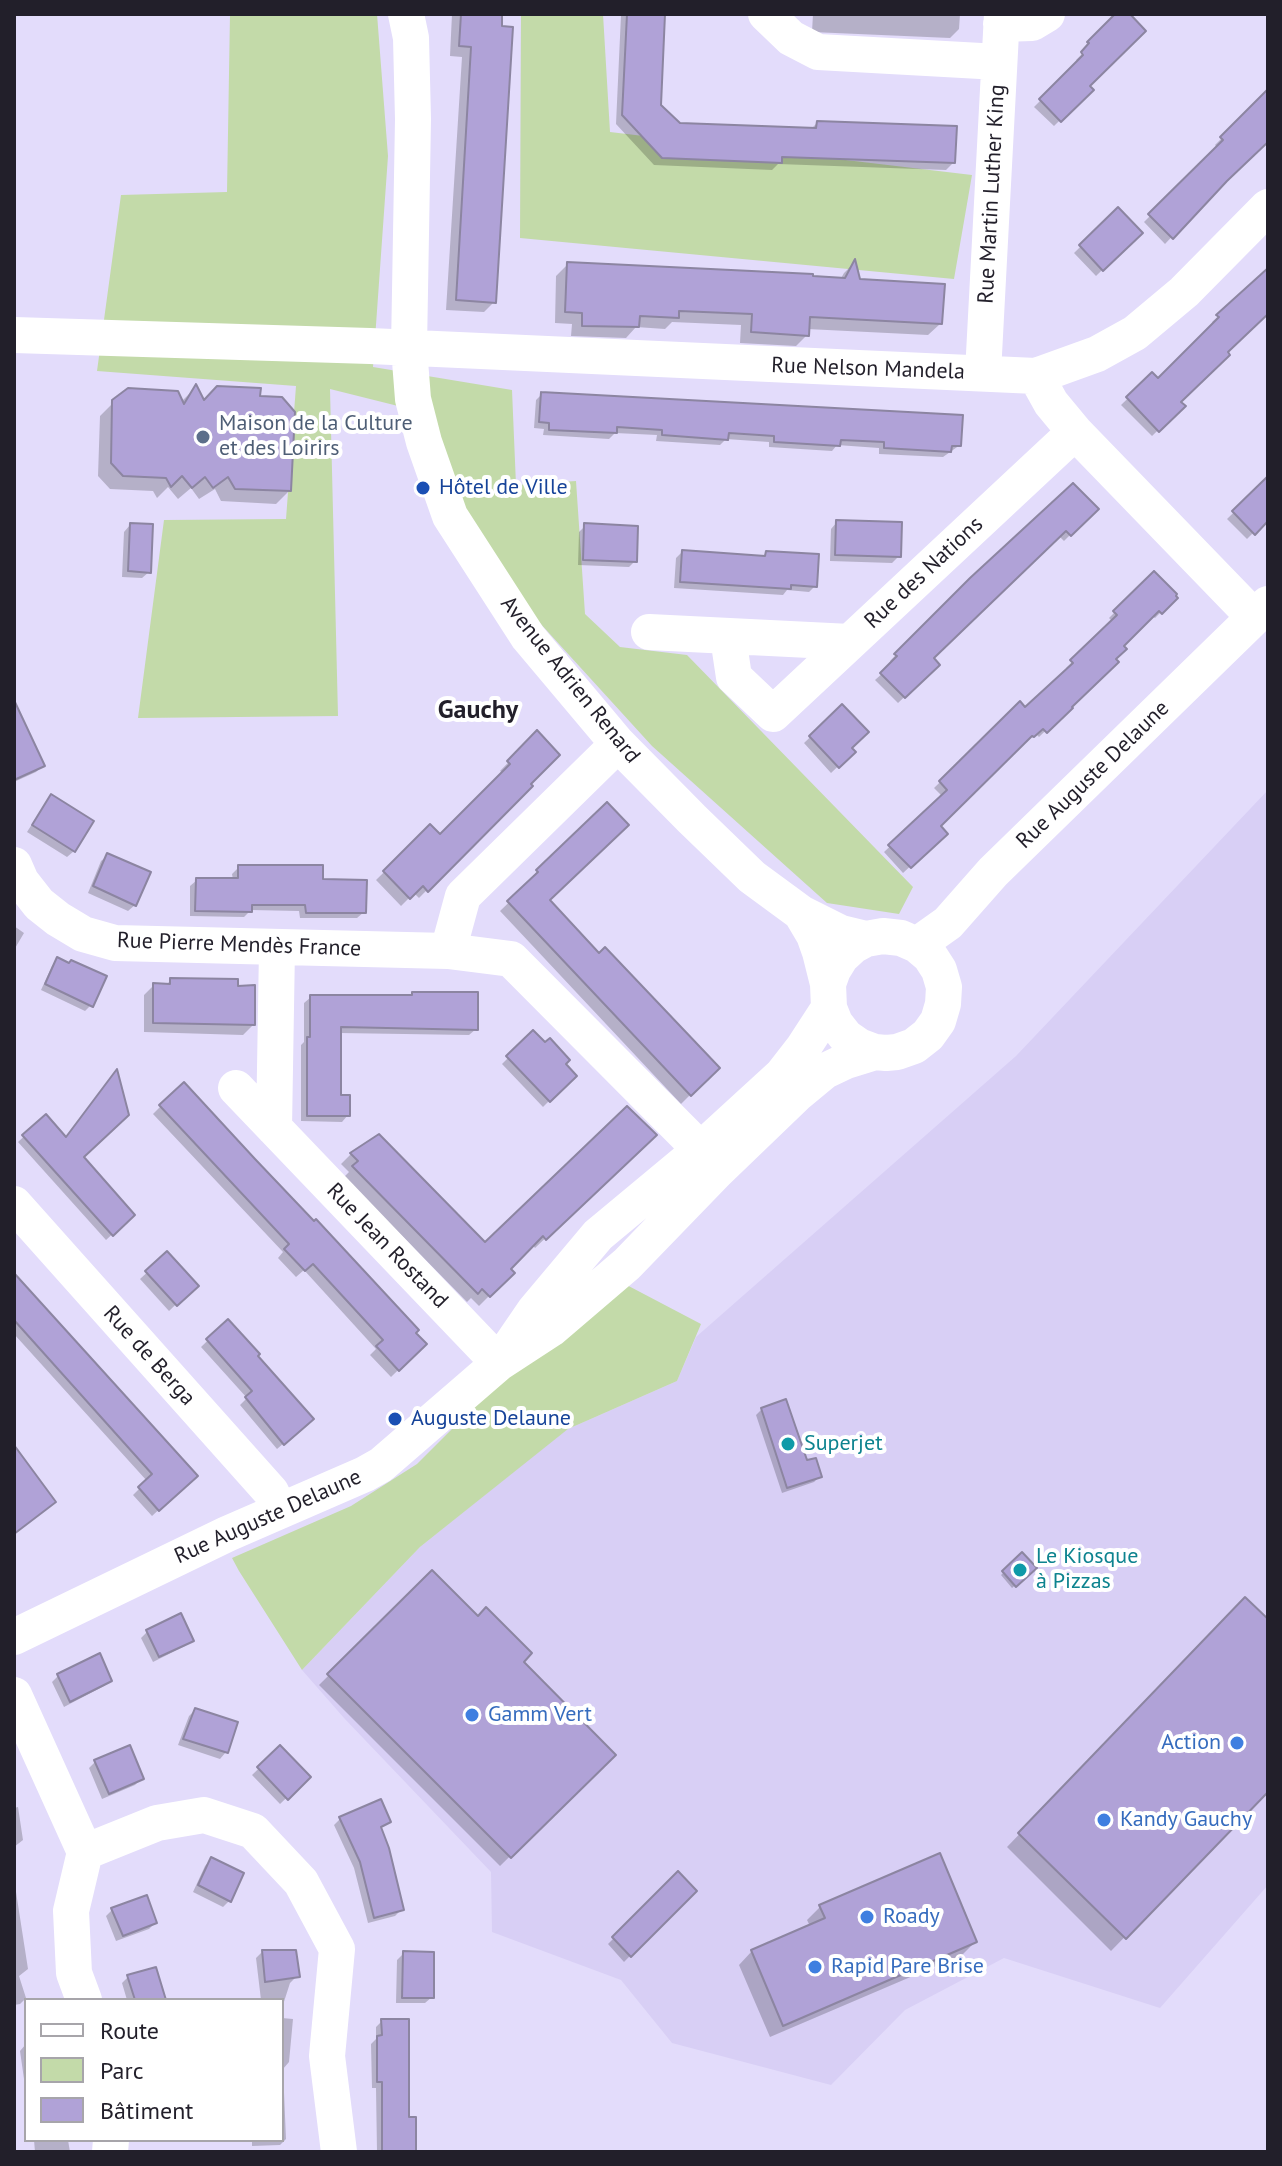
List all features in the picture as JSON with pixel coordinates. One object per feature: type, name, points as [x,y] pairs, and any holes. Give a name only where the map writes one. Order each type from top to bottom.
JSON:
[{"type":"street","name":"Avenue Adrien Renard","points":[[406,14],[411,38],[413,119],[409,348],[413,399],[424,442],[450,516],[528,637],[618,744],[752,877],[801,913],[841,933],[866,939]]},
{"type":"street","points":[[766,14],[791,38],[818,52],[999,62]]},
{"type":"street","points":[[1002,19],[1032,23],[1047,14]]},
{"type":"street","name":"Rue Martin Luther King","points":[[983,373],[1002,19]]},
{"type":"street","name":"Rue Nelson Mandela","points":[[14,335],[409,348],[1036,376],[1097,354],[1135,333],[1184,292],[1268,207]]},
{"type":"street","points":[[1036,376],[1051,403],[1075,432],[1261,610]]},
{"type":"street","name":"Rue des Nations","points":[[728,637],[734,677],[773,714],[1075,432]]},
{"type":"street","name":"Rue Auguste Delaune","points":[[917,945],[948,923],[1004,861],[1261,610]]},
{"type":"street","points":[[649,632],[850,642]]},
{"type":"street","points":[[465,953],[463,896],[618,744]]},
{"type":"street","name":"Rue Pierre Mendès France","points":[[14,865],[21,881],[39,904],[58,919],[83,934],[115,943],[465,953],[511,959],[691,1140],[708,1161]]},
{"type":"street","name":"Avenue Adrien Renard","points":[[801,913],[814,935],[829,996]]},
{"type":"street","points":[[883,936],[901,938],[917,945],[930,956],[939,970],[944,995],[938,1021],[928,1035],[914,1046],[897,1052],[875,1052],[859,1046],[846,1037],[835,1023],[829,996],[833,970],[841,957],[866,939],[883,936]]},
{"type":"street","points":[[274,1128],[277,948]]},
{"type":"street","name":"Rue Auguste Delaune","points":[[14,1637],[115,1587],[381,1465],[499,1363],[551,1329],[627,1264],[803,1048],[829,996]]},
{"type":"street","name":"Rue Auguste Delaune","points":[[499,1363],[535,1310],[598,1235],[708,1161],[825,1071],[875,1052]]},
{"type":"street","name":"Rue Jean Rostand","points":[[236,1088],[499,1363]]},
{"type":"street","name":"Rue de Berga","points":[[14,1204],[271,1492],[280,1511]]},
{"type":"street","points":[[598,1235],[627,1264]]},
{"type":"street","points":[[14,1695],[85,1852],[71,1911],[74,1973],[83,1998]]},
{"type":"street","points":[[85,1852],[157,1823],[204,1815],[253,1831],[301,1882],[337,1949],[327,2056],[339,2152]]},
{"type":"shaded area","points":[[1268,790],[1268,1885],[1160,2008],[1004,1958],[905,2010],[831,2085],[672,2043],[621,1980],[492,1932],[491,1872],[302,1670],[420,1547],[554,1439],[568,1429],[677,1381],[696,1337],[1016,1056]]},
{"type":"green space","points":[[230,14],[377,14],[388,156],[373,367],[512,390],[516,485],[576,481],[585,614],[620,647],[687,655],[913,887],[899,914],[827,903],[652,746],[528,610],[468,522],[426,413],[330,389],[338,716],[138,718],[164,520],[286,519],[296,386],[97,371],[121,195],[227,192]]},
{"type":"green space","points":[[521,14],[603,14],[610,132],[972,175],[954,279],[520,238]]},
{"type":"green space","points":[[621,1282],[701,1324],[677,1381],[568,1429],[420,1547],[302,1670],[232,1558],[351,1506],[417,1464],[522,1359]]},
{"type":"building","points":[[461,14],[502,14],[502,26],[513,27],[496,303],[456,300],[471,47],[459,46]]},
{"type":"building","points":[[627,14],[665,14],[661,105],[680,123],[816,128],[817,121],[957,126],[955,163],[782,157],[782,163],[662,158],[622,115]]},
{"type":"building","points":[[1115,14],[1130,14],[1146,31],[1090,86],[1094,90],[1061,122],[1039,99],[1083,55],[1081,52],[1087,42]]},
{"type":"building","points":[[1268,89],[1268,142],[1173,239],[1148,214],[1223,140],[1220,137]]},
{"type":"building","points":[[1118,207],[1143,233],[1103,271],[1079,245]]},
{"type":"building","points":[[855,259],[860,279],[945,284],[942,324],[810,317],[809,336],[751,332],[752,314],[679,311],[679,318],[640,316],[639,327],[582,326],[582,313],[565,312],[567,262],[845,278]]},
{"type":"building","points":[[1268,268],[1268,314],[1181,402],[1186,406],[1159,432],[1126,397],[1152,372],[1158,378],[1219,317],[1216,315]]},
{"type":"building","name":"Maison de la Culture et des Loirirs","points":[[196,384],[204,400],[217,386],[261,388],[260,396],[282,397],[295,412],[291,491],[235,489],[228,477],[213,488],[205,477],[192,488],[182,476],[171,487],[166,478],[123,476],[111,463],[112,400],[128,388],[178,391],[184,404]]},
{"type":"building","points":[[541,392],[963,415],[961,446],[952,446],[951,452],[884,448],[884,442],[841,440],[840,446],[774,442],[774,436],[729,433],[728,440],[662,435],[662,430],[617,427],[617,433],[549,430],[549,423],[539,422]]},
{"type":"building","points":[[1268,476],[1268,521],[1255,535],[1232,511]]},
{"type":"building","points":[[1073,483],[1099,509],[1071,536],[1066,531],[934,658],[940,665],[905,698],[880,673],[897,656],[894,654],[970,578]]},
{"type":"building","points":[[836,520],[902,522],[901,557],[835,555]]},
{"type":"building","points":[[130,523],[153,524],[151,573],[128,571]]},
{"type":"building","points":[[584,523],[638,526],[637,562],[583,560]]},
{"type":"building","points":[[682,550],[765,556],[766,551],[819,554],[817,587],[791,585],[791,589],[680,582]]},
{"type":"building","points":[[1154,571],[1178,598],[1162,614],[1159,611],[1124,646],[1127,649],[1116,659],[1119,662],[1073,708],[1047,733],[1043,729],[1032,736],[941,826],[948,834],[911,868],[888,845],[947,790],[939,781],[1020,701],[1025,707],[1073,663],[1070,660],[1117,615],[1113,611]]},
{"type":"building","points":[[14,700],[45,766],[14,780]]},
{"type":"building","points":[[842,704],[869,732],[852,748],[856,752],[839,768],[809,736]]},
{"type":"building","points":[[537,730],[560,755],[428,892],[423,886],[410,899],[383,871],[430,824],[440,834],[510,764],[507,761]]},
{"type":"building","points":[[51,794],[94,821],[75,852],[32,825]]},
{"type":"building","points":[[607,802],[629,825],[550,900],[599,953],[605,947],[720,1068],[691,1096],[507,901]]},
{"type":"building","points":[[107,853],[151,872],[136,906],[93,886]]},
{"type":"building","points":[[238,865],[323,865],[323,879],[367,880],[366,913],[306,913],[305,905],[252,905],[252,912],[195,911],[196,878],[238,878]]},
{"type":"building","points":[[57,957],[107,976],[93,1007],[45,984]]},
{"type":"building","points":[[170,978],[238,979],[238,986],[255,985],[255,1025],[153,1023],[153,983],[170,984]]},
{"type":"building","points":[[412,992],[478,992],[478,1030],[341,1027],[341,1095],[350,1095],[350,1116],[307,1116],[310,995],[412,995]]},
{"type":"building","points":[[533,1030],[545,1042],[550,1038],[570,1060],[566,1064],[577,1076],[550,1102],[506,1056]]},
{"type":"building","points":[[117,1069],[129,1115],[84,1157],[135,1215],[113,1236],[22,1135],[46,1114],[66,1137]]},
{"type":"building","points":[[184,1082],[419,1330],[416,1333],[427,1344],[399,1371],[376,1346],[383,1340],[313,1264],[305,1271],[284,1249],[289,1244],[159,1105]]},
{"type":"building","points":[[627,1106],[657,1135],[546,1240],[543,1236],[511,1269],[515,1273],[490,1297],[482,1289],[478,1294],[352,1166],[358,1161],[350,1153],[379,1134],[485,1242]]},
{"type":"building","points":[[167,1251],[199,1286],[177,1306],[145,1271]]},
{"type":"building","points":[[14,1273],[198,1476],[159,1511],[138,1487],[152,1474],[14,1320]]},
{"type":"building","points":[[228,1319],[314,1419],[284,1445],[245,1397],[252,1391],[206,1339]]},
{"type":"building","points":[[786,1399],[807,1460],[816,1458],[822,1477],[787,1488],[761,1408]]},
{"type":"building","points":[[14,1445],[56,1502],[14,1534]]},
{"type":"building","name":"Le Kiosque à Pizzas","points":[[1022,1552],[1037,1568],[1016,1587],[1002,1571]]},
{"type":"building","name":"Gamm Vert","points":[[432,1570],[478,1616],[486,1607],[532,1653],[524,1662],[616,1755],[511,1858],[327,1674]]},
{"type":"building","points":[[1245,1597],[1268,1619],[1268,1792],[1126,1939],[1018,1833]]},
{"type":"building","points":[[181,1613],[194,1641],[159,1657],[146,1630]]},
{"type":"building","points":[[100,1653],[112,1681],[70,1702],[57,1674]]},
{"type":"building","points":[[195,1708],[238,1722],[228,1753],[183,1739]]},
{"type":"building","points":[[130,1745],[144,1779],[109,1794],[94,1760]]},
{"type":"building","points":[[280,1745],[311,1777],[288,1800],[257,1767]]},
{"type":"building","points":[[381,1799],[391,1822],[381,1827],[404,1910],[374,1918],[360,1862],[339,1817]]},
{"type":"building","points":[[940,1853],[977,1942],[783,2026],[751,1950],[825,1918],[819,1905]]},
{"type":"building","points":[[211,1857],[244,1873],[231,1902],[198,1885]]},
{"type":"building","points":[[678,1871],[697,1891],[631,1957],[612,1937]]},
{"type":"building","points":[[147,1895],[157,1923],[123,1936],[111,1908]]},
{"type":"building","points":[[262,1950],[296,1950],[300,1977],[265,1982]]},
{"type":"building","points":[[403,1951],[434,1952],[434,1998],[402,1998]]},
{"type":"building","points":[[156,1967],[165,1998],[134,1998],[127,1975]]},
{"type":"building","points":[[381,2019],[409,2019],[409,2117],[416,2117],[416,2152],[382,2152],[382,2082],[377,2082],[377,2036],[382,2035]]},
{"type":"place","name":"Maison de la Culture et des Loirirs","points":[[203,437]]},
{"type":"place","name":"Hôtel de Ville","points":[[423,488]]},
{"type":"place","name":"Auguste Delaune","points":[[395,1419]]},
{"type":"place","name":"Superjet","points":[[788,1444]]},
{"type":"place","name":"Le Kiosque à Pizzas","points":[[1020,1570]]},
{"type":"place","name":"Gamm Vert","points":[[472,1715]]},
{"type":"place","name":"Action","points":[[1237,1743]]},
{"type":"place","name":"Kandy Gauchy","points":[[1104,1820]]},
{"type":"place","name":"Roady","points":[[867,1917]]},
{"type":"place","name":"Rapid Pare Brise","points":[[815,1967]]},
{"type":"district","name":"Gauchy","points":[[478,711]]}]
